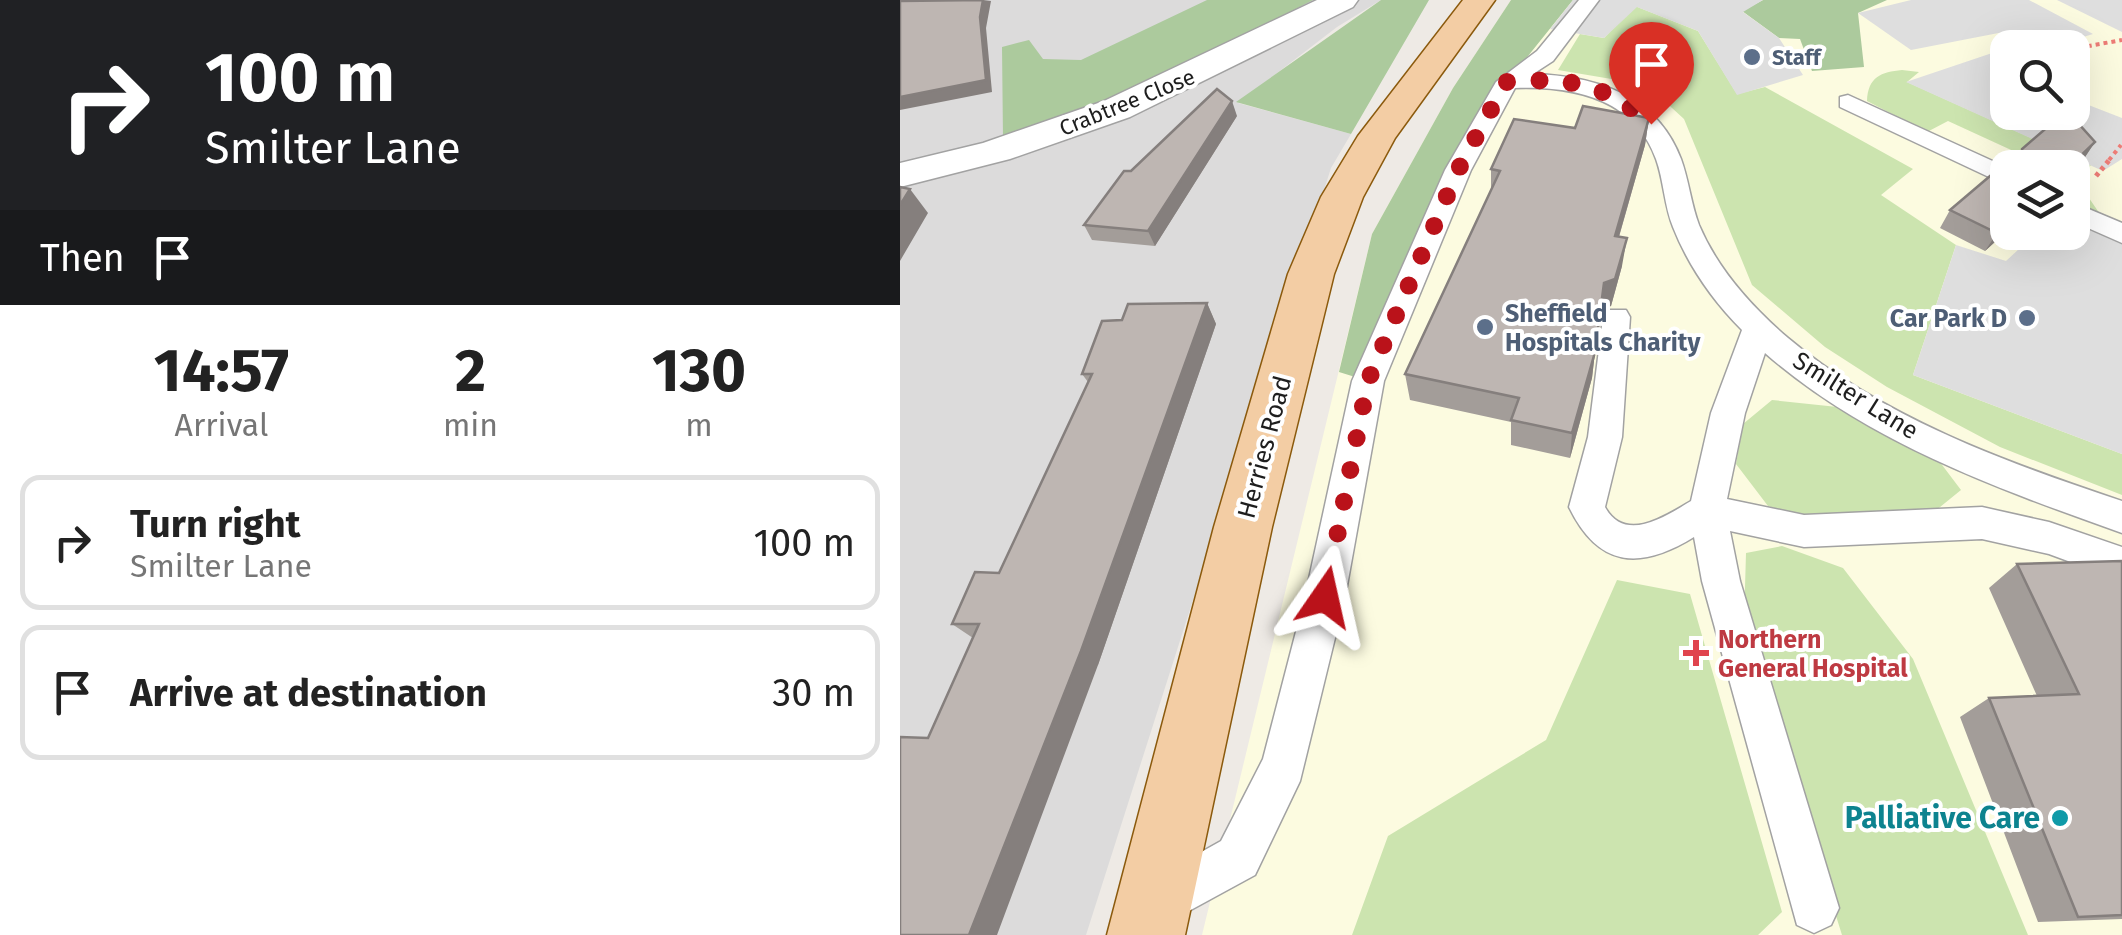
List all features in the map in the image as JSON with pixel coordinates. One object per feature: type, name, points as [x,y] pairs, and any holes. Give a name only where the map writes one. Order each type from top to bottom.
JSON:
[{"type":"main road","name":"Herries Road","points":[[1150,920],[1243,527],[1311,274],[1342,196],[1378,136],[1478,0]]},
{"type":"street","name":"Crabtree Close","points":[[900,175],[996,151],[1117,109],[1342,0]]},
{"type":"lane","points":[[1150,920],[1238,858],[1284,765],[1325,597],[1368,381],[1458,170],[1506,82],[1545,56],[1590,0]]},
{"type":"lane","name":"Smilter Lane","points":[[1506,82],[1559,80],[1600,87],[1651,124],[1668,155],[1686,226],[1725,298],[1796,362],[1901,426],[2012,479],[2122,517]]},
{"type":"lane","points":[[1848,102],[1990,169]]},
{"type":"lane","points":[[2090,219],[2122,234]]},
{"type":"lane","points":[[1615,316],[1605,437],[1587,507],[1597,527],[1621,541],[1656,541],[1707,510],[1804,531],[1982,523],[2050,538],[2122,564]]},
{"type":"lane","points":[[1758,327],[1728,414],[1707,510],[1721,581],[1814,908]]},
{"type":"path","points":[[2090,46],[2122,40]]},
{"type":"shaded area","points":[[900,0],[1381,0],[1337,27],[1238,103],[1351,134],[1331,168],[1086,935],[900,935]]},
{"type":"shaded area","name":"Northern General Hospital","points":[[1511,0],[2122,0],[2122,935],[1202,935],[1372,234],[1453,88]]},
{"type":"shaded area","name":"Staff","points":[[1573,0],[1763,0],[1743,12],[1779,38],[1803,75],[1737,95],[1698,31],[1637,7],[1604,38],[1550,29]]},
{"type":"shaded area","name":"Staff","points":[[1911,0],[2029,0],[2085,30],[1990,30],[1990,35],[1911,50],[1858,13]]},
{"type":"shaded area","points":[[2057,0],[2122,0],[2122,32]]},
{"type":"shaded area","points":[[1990,54],[1990,120],[1906,82]]},
{"type":"shaded area","points":[[2090,106],[2122,118],[2122,159],[2103,171],[2090,165],[2090,150],[2057,150],[2012,130],[2090,130]]},
{"type":"shaded area","name":"Car Park D","points":[[2090,219],[2122,233],[2122,454],[1913,375],[1956,245],[2006,261],[2018,250],[2090,250]]},
{"type":"green space","points":[[1207,0],[1313,0],[1117,101],[1003,139],[1002,47],[1029,40],[1043,59],[1081,60]]},
{"type":"green space","points":[[1381,0],[1429,0],[1351,134],[1236,102]]},
{"type":"green space","points":[[1511,0],[1573,0],[1507,82],[1368,381],[1339,372],[1372,234],[1453,88]]},
{"type":"green space","points":[[1763,0],[1887,0],[1858,13],[1864,67],[1812,71],[1800,39],[1779,38],[1742,11]]},
{"type":"green space","points":[[1635,6],[1698,31],[1737,94],[1765,87],[1913,169],[1881,195],[1956,245],[1913,375],[2122,454],[2122,495],[2000,447],[1887,387],[1825,347],[1752,285],[1684,119],[1647,85],[1558,70],[1580,34],[1604,38]]},
{"type":"green space","points":[[1888,72],[1919,72],[1907,82],[1990,119],[1990,130],[2013,130],[2058,150],[2011,150],[1948,121],[1927,132],[1867,101],[1873,81]]},
{"type":"green space","points":[[2090,200],[2102,217],[2090,211]]},
{"type":"green space","points":[[1772,400],[1847,408],[1930,449],[1961,490],[1929,516],[1808,520],[1768,506],[1736,464],[1743,424]]},
{"type":"green space","points":[[1782,546],[1843,568],[1913,659],[2028,935],[1842,935],[1744,622],[1746,553]]},
{"type":"green space","points":[[1617,580],[1690,594],[1782,912],[1758,935],[1352,935],[1388,836],[1546,740]]},
{"type":"building","points":[[983,0],[980,17],[986,80],[900,97],[900,1]]},
{"type":"building","points":[[1217,89],[1232,101],[1148,231],[1084,225],[1124,171],[1131,171]]},
{"type":"building","name":"Sheffield Hospitals Charity","points":[[1583,106],[1649,118],[1615,236],[1627,238],[1615,279],[1604,283],[1595,352],[1572,433],[1511,420],[1519,398],[1405,374],[1500,171],[1491,169],[1514,119],[1575,128]]},
{"type":"building","points":[[2044,130],[2084,130],[2095,142],[2087,150],[2022,149]]},
{"type":"building","points":[[1990,176],[1990,230],[1950,210]]},
{"type":"building","points":[[900,187],[910,189],[900,205]]},
{"type":"building","points":[[1207,303],[1081,651],[969,935],[900,935],[900,737],[928,738],[979,624],[952,624],[975,572],[999,573],[1092,374],[1082,374],[1102,321],[1122,320],[1128,304]]},
{"type":"building","name":"Palliative Care","points":[[2122,561],[2122,915],[2078,917],[1989,698],[2079,694],[2017,564]]},
{"type":"place","name":"Staff","points":[[1752,57]]},
{"type":"place","name":"Car Park D","points":[[2027,318]]},
{"type":"place","name":"Sheffield Hospitals Charity","points":[[1485,327]]},
{"type":"place","name":"Northern General Hospital","points":[[1696,653]]},
{"type":"place","name":"Palliative Care","points":[[2060,818]]},
{"type":"route","points":[[1325,597],[1368,381],[1458,170],[1506,82],[1559,80],[1600,87],[1626,102],[1651,124]]}]
